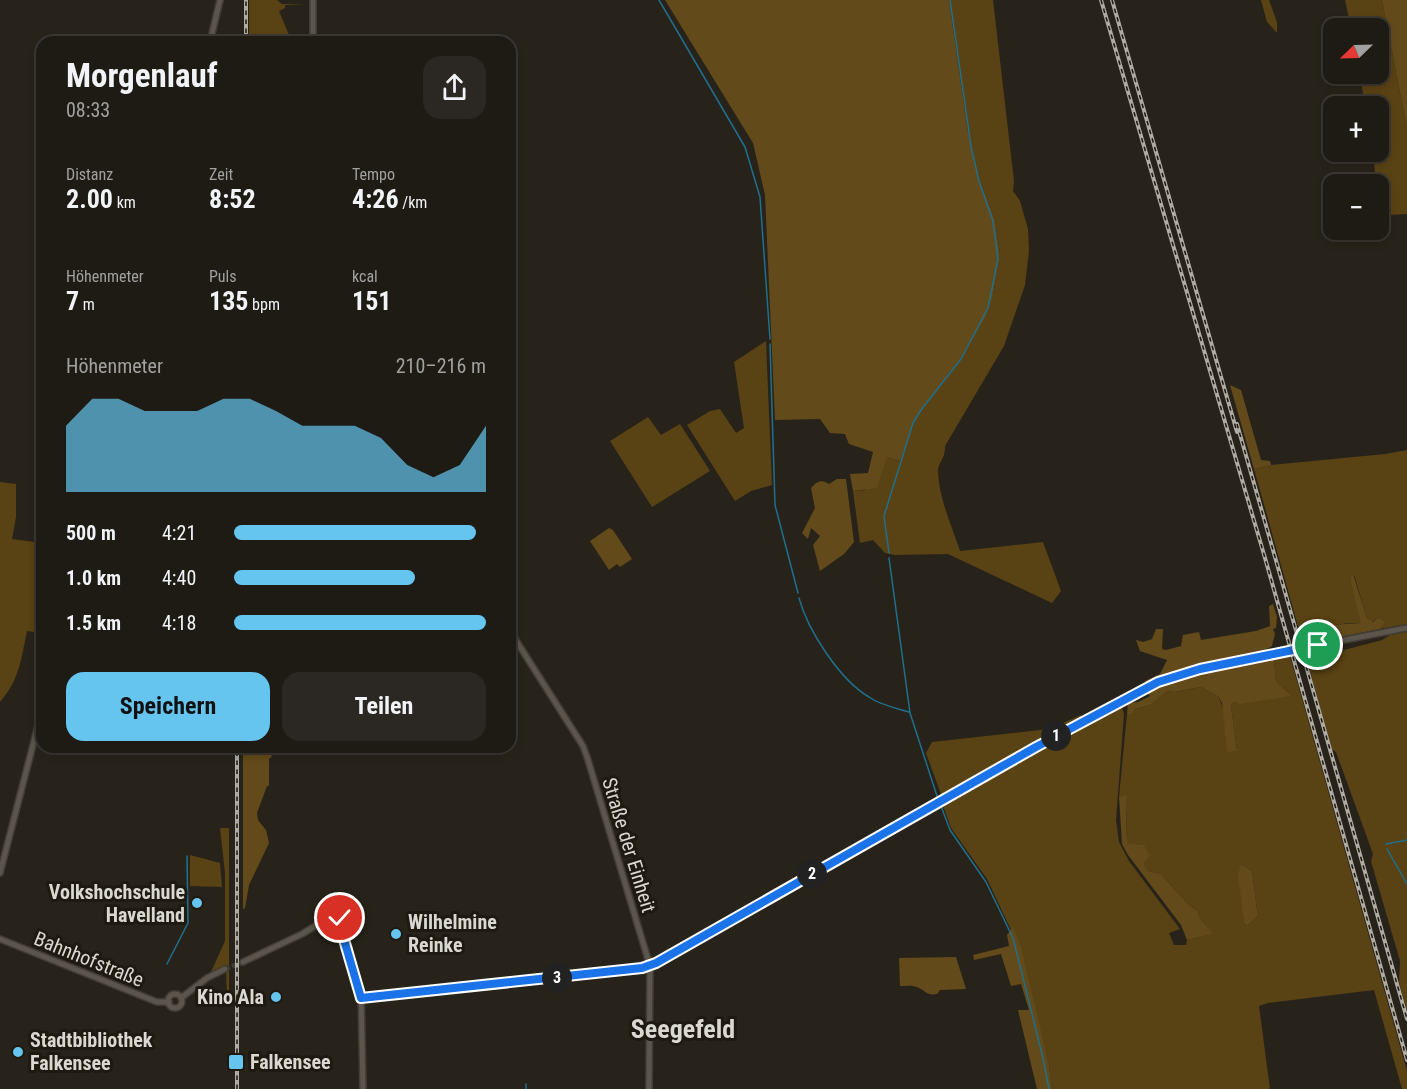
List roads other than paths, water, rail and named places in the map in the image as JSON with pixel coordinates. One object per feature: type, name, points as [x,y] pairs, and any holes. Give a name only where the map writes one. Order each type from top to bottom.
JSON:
[{"type":"street","points":[[211,36],[220,0]]},
{"type":"street","points":[[313,0],[313,36]]},
{"type":"street","points":[[361,998],[650,966],[1036,747],[1158,682],[1181,674],[1271,654],[1407,628]]},
{"type":"street","name":"Straße der Einheit","points":[[516,640],[583,746],[650,966],[649,1089]]},
{"type":"street","points":[[0,873],[36,733]]},
{"type":"street","points":[[330,917],[331,909],[338,907],[342,914],[338,919]]},
{"type":"street","points":[[330,917],[334,920],[338,919]]},
{"type":"street","points":[[243,962],[302,934],[330,917]]},
{"type":"street","points":[[338,919],[361,998],[363,1089]]},
{"type":"street","name":"Bahnhofstraße","points":[[0,939],[157,1002],[169,1002]]},
{"type":"street","points":[[181,998],[207,978],[225,969]]},
{"type":"street","points":[[174,994],[181,998],[182,1004],[172,1007],[169,1002],[170,997],[174,994]]},
{"type":"waterway","points":[[659,0],[745,147],[760,197],[770,339]]},
{"type":"waterway","points":[[889,553],[884,516],[913,423],[961,359],[988,308],[998,259],[993,221],[979,181],[971,146],[950,0]]},
{"type":"waterway","points":[[770,344],[775,505],[798,593]]},
{"type":"waterway","points":[[889,558],[910,713],[938,799]]},
{"type":"waterway","points":[[799,598],[817,639],[847,679],[873,700],[909,712]]},
{"type":"waterway","points":[[941,806],[950,830],[986,882],[1013,938],[1049,1089]]},
{"type":"waterway","points":[[1386,844],[1407,840]]},
{"type":"waterway","points":[[1387,849],[1407,884]]},
{"type":"waterway","points":[[167,964],[188,923],[187,856]]},
{"type":"waterway","points":[[526,1084],[526,1089]]},
{"type":"tunnel","points":[[225,969],[243,962]]},
{"type":"railway","points":[[246,0],[246,36]]},
{"type":"railway","points":[[1101,0],[1265,558],[1407,1060]]},
{"type":"railway","points":[[1112,0],[1237,432]]},
{"type":"railway","points":[[1237,424],[1407,1019]]},
{"type":"railway","points":[[237,753],[237,1089]]},
{"type":"place","name":"Volkshochschule Havelland","points":[[197,903]]},
{"type":"place","name":"Wilhelmine Reinke","points":[[396,934]]},
{"type":"place","name":"Kino Ala","points":[[276,997]]},
{"type":"place","name":"Stadtbibliothek Falkensee","points":[[18,1052]]},
{"type":"place","name":"Falkensee","points":[[236,1062]]},
{"type":"district","name":"Seegefeld","points":[[683,1029]]}]
